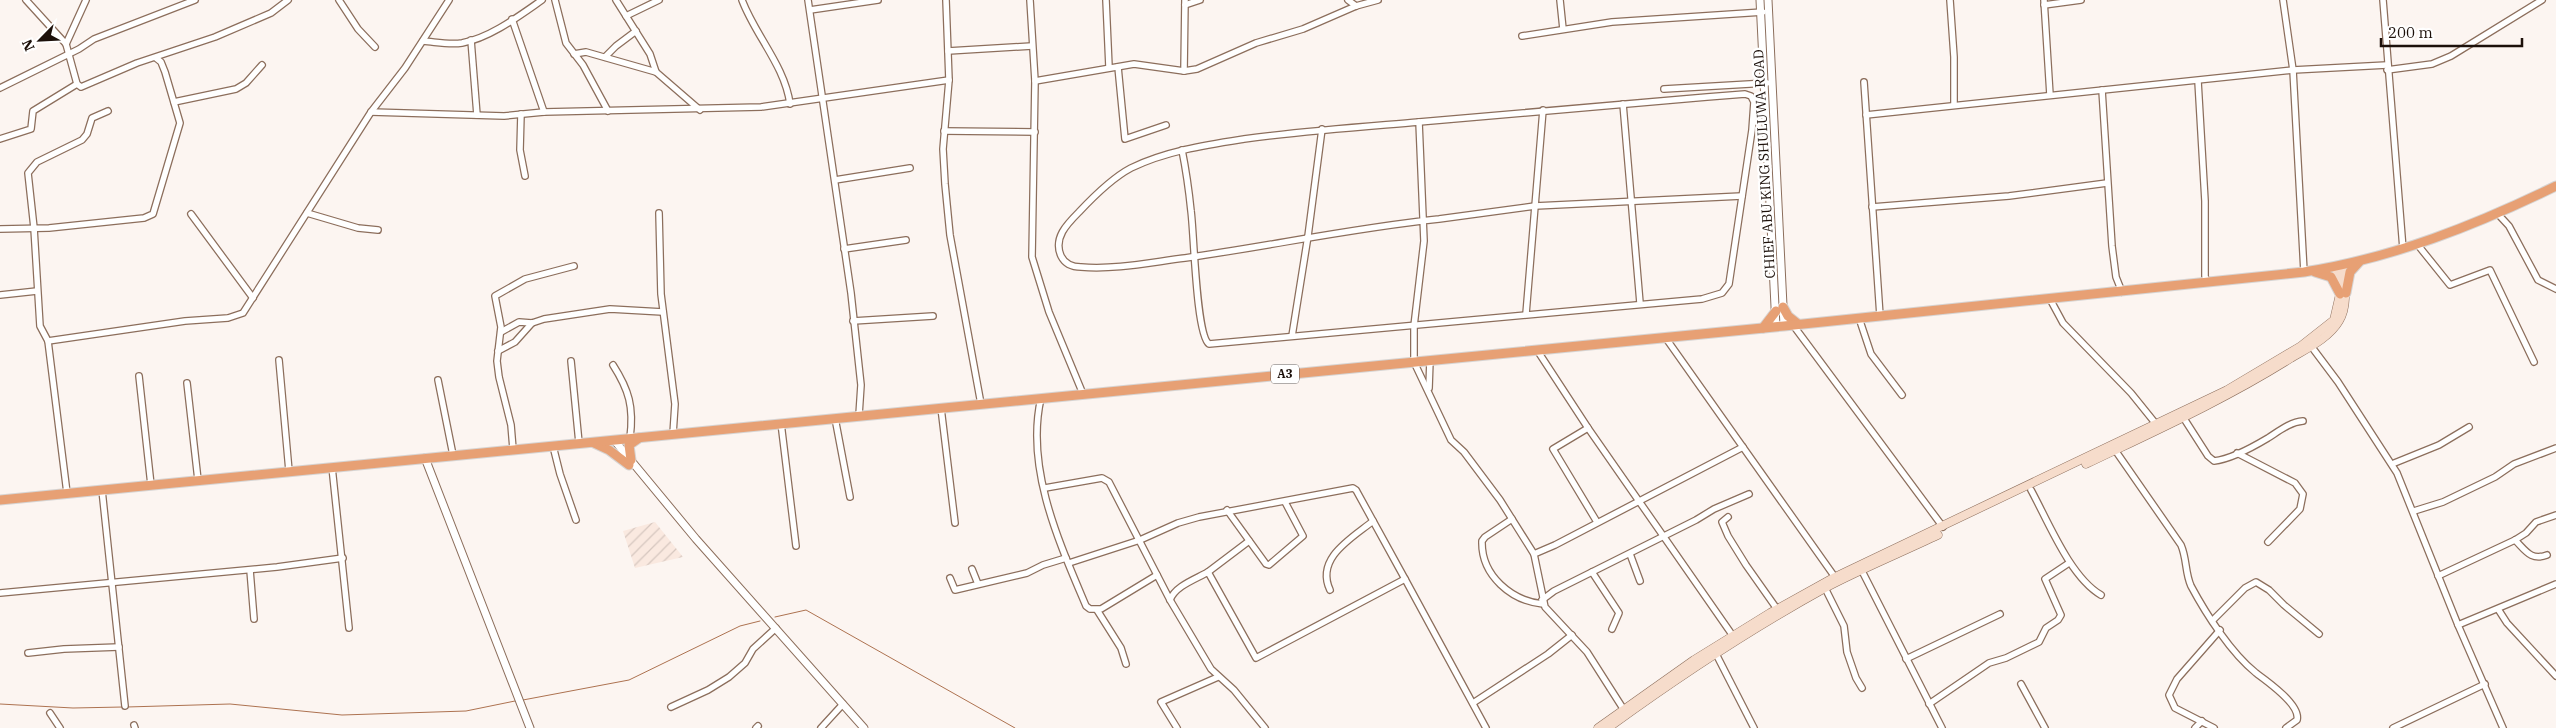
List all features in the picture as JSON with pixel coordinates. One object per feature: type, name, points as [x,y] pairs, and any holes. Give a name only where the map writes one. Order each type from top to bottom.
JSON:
[{"type":"highway","name":"A3","points":[[0,500],[1763,328],[2304,272],[2339,266],[2403,249],[2497,213],[2556,186]]},
{"type":"highway","points":[[2343,293],[2350,272],[2360,261]]},
{"type":"highway","points":[[2304,272],[2329,276],[2343,293]]},
{"type":"highway","points":[[1763,328],[1780,309],[1788,316],[1788,325]]},
{"type":"highway","points":[[630,463],[629,445],[643,436]]},
{"type":"highway","points":[[584,443],[609,450],[630,463]]},
{"type":"main road","points":[[1598,728],[1715,651],[1825,588],[1836,579],[1862,571],[1947,526],[2031,490],[2226,397],[2311,346],[2326,335],[2339,321],[2345,304],[2339,266]]},
{"type":"main road","points":[[1608,728],[1691,669],[1733,636],[1777,609],[2227,390],[2302,346],[2334,320],[2343,293]]},
{"type":"street","points":[[26,0],[66,44],[77,84],[81,88],[131,66],[188,48],[271,13],[288,0]]},
{"type":"street","points":[[0,88],[94,39],[195,0]]},
{"type":"street","points":[[339,0],[358,28],[375,46]]},
{"type":"street","points":[[48,341],[237,316],[243,313],[371,112],[423,41],[449,0]]},
{"type":"street","points":[[423,41],[451,44],[471,40],[512,20],[542,0]]},
{"type":"street","points":[[555,0],[566,43],[597,87],[608,111]]},
{"type":"street","points":[[616,0],[650,54],[656,72]]},
{"type":"street","points":[[626,16],[658,0]]},
{"type":"street","points":[[742,0],[782,75],[788,90],[790,104]]},
{"type":"street","points":[[808,0],[835,180],[861,385],[859,415]]},
{"type":"street","points":[[810,10],[878,0]]},
{"type":"street","points":[[946,0],[949,80],[943,149],[950,235],[981,404]]},
{"type":"street","points":[[1030,0],[1035,80],[1032,258],[1049,312],[1083,394]]},
{"type":"street","points":[[1106,0],[1109,67]]},
{"type":"street","points":[[1184,71],[1185,2],[1200,0]]},
{"type":"street","points":[[1035,80],[1109,67],[1140,64],[1184,71],[1197,69],[1256,43],[1303,29],[1356,6],[1378,0]]},
{"type":"street","points":[[1560,0],[1563,29]]},
{"type":"street","points":[[1760,0],[1765,12],[1765,83],[1780,309],[1788,325],[1947,526]]},
{"type":"street","name":"CHIEF ABU KING SHULUWA ROAD","points":[[1768,0],[1765,12],[1773,82],[1780,309]]},
{"type":"street","points":[[1950,0],[1954,57],[1954,104]]},
{"type":"street","points":[[2050,95],[2044,2],[2081,0]]},
{"type":"street","points":[[2282,0],[2293,70],[2304,272]]},
{"type":"street","points":[[2382,0],[2403,249]]},
{"type":"street","points":[[1866,115],[1954,104],[2293,70],[2432,64],[2451,56],[2542,0]]},
{"type":"street","points":[[66,44],[85,1]]},
{"type":"street","points":[[1346,11],[1348,1],[1356,6]]},
{"type":"street","points":[[1522,36],[1654,18],[1765,12]]},
{"type":"street","points":[[512,20],[544,112]]},
{"type":"street","points":[[605,57],[636,31]]},
{"type":"street","points":[[471,40],[476,115]]},
{"type":"street","points":[[948,50],[1032,46]]},
{"type":"street","points":[[574,54],[586,52],[656,72],[700,110]]},
{"type":"street","points":[[0,229],[34,228],[144,218],[153,214],[179,132],[180,123],[165,72],[161,62],[156,58]]},
{"type":"street","points":[[174,102],[236,90],[246,83],[262,65]]},
{"type":"street","points":[[1118,66],[1125,139],[1166,126]]},
{"type":"street","points":[[371,112],[476,115],[700,110],[790,104],[949,80]]},
{"type":"street","points":[[2198,80],[2205,201],[2205,276],[2207,283]]},
{"type":"street","points":[[1664,89],[1773,82]]},
{"type":"street","points":[[1864,82],[1880,316]]},
{"type":"street","points":[[0,139],[31,129],[33,111],[77,84]]},
{"type":"street","points":[[2102,90],[2107,183],[2116,277],[2122,292]]},
{"type":"street","points":[[1182,150],[1192,214],[1193,257],[1204,337],[1207,344],[1414,326],[1640,303],[1702,299],[1722,293],[1729,284],[1732,268],[1754,111],[1751,96],[1745,94],[1322,129],[1182,150],[1132,168],[1117,177],[1072,219],[1061,233],[1059,250],[1067,263],[1086,268],[1193,257],[1308,236],[1535,206],[1742,196]]},
{"type":"street","points":[[1624,104],[1640,303]]},
{"type":"street","points":[[1526,314],[1543,110]]},
{"type":"street","points":[[67,493],[48,341],[40,326],[34,228],[27,178],[30,168],[37,162],[82,140],[87,134],[92,118],[108,111]]},
{"type":"street","points":[[521,114],[520,150],[525,176]]},
{"type":"street","points":[[1419,122],[1424,241],[1414,326],[1414,362],[1429,390],[1451,440],[1473,463],[1534,554],[1543,602],[1597,666],[1624,710]]},
{"type":"street","points":[[1292,336],[1322,129]]},
{"type":"street","points":[[944,130],[1035,132]]},
{"type":"street","points":[[835,180],[910,168]]},
{"type":"street","points":[[1872,207],[2009,196],[2107,183]]},
{"type":"street","points":[[307,213],[358,228],[378,230]]},
{"type":"street","points":[[659,213],[659,267],[675,404],[673,434]]},
{"type":"street","points":[[2497,213],[2509,226],[2538,280],[2556,289]]},
{"type":"street","points":[[191,214],[253,298]]},
{"type":"street","points":[[844,249],[906,240]]},
{"type":"street","points":[[2417,244],[2450,286],[2490,270],[2534,362]]},
{"type":"street","points":[[513,449],[511,425],[498,376],[498,351],[501,332],[500,315],[495,299],[498,293],[525,280],[574,266]]},
{"type":"street","points":[[2110,293],[2116,277]]},
{"type":"street","points":[[0,295],[38,290]]},
{"type":"street","points":[[2050,299],[2063,323],[2131,393],[2156,424]]},
{"type":"street","points":[[501,332],[519,322],[532,323],[544,319],[610,308],[663,312]]},
{"type":"street","points":[[853,321],[933,316]]},
{"type":"street","points":[[1859,318],[1871,354],[1902,395]]},
{"type":"street","points":[[498,351],[515,342],[532,323]]},
{"type":"street","points":[[1665,337],[1836,579]]},
{"type":"street","points":[[2311,346],[2338,382],[2392,464],[2414,511],[2458,625],[2503,728]]},
{"type":"street","points":[[1537,350],[1588,428],[1733,636]]},
{"type":"street","points":[[279,360],[289,471]]},
{"type":"street","points":[[1429,390],[1430,360]]},
{"type":"street","points":[[572,362],[584,443]]},
{"type":"street","points":[[613,365],[625,382],[632,414],[630,438]]},
{"type":"street","points":[[139,376],[151,485]]},
{"type":"street","points":[[438,380],[453,455]]},
{"type":"street","points":[[187,383],[198,480]]},
{"type":"street","points":[[1041,398],[1035,431],[1052,524],[1086,606],[1097,610],[1121,648],[1126,664]]},
{"type":"street","points":[[941,408],[955,523]]},
{"type":"street","points":[[2183,417],[2212,460],[2220,460],[2237,453],[2262,442],[2290,425],[2303,421]]},
{"type":"street","points":[[834,418],[850,498]]},
{"type":"street","points":[[780,423],[796,546]]},
{"type":"street","points":[[2392,464],[2438,444],[2469,427]]},
{"type":"street","points":[[1588,428],[1553,449],[1598,522]]},
{"type":"street","points":[[610,440],[864,728]]},
{"type":"street","points":[[553,446],[560,474],[576,520]]},
{"type":"street","points":[[1534,554],[1743,447]]},
{"type":"street","points":[[2414,511],[2443,502],[2496,477],[2514,464],[2556,448]]},
{"type":"street","points":[[2115,450],[2181,545],[2187,560],[2187,578],[2213,620],[2239,657],[2282,694],[2297,713],[2298,720],[2286,728]]},
{"type":"street","points":[[2237,453],[2295,483],[2303,494],[2303,504],[2300,509],[2268,542]]},
{"type":"street","points":[[425,458],[530,728]]},
{"type":"street","points":[[332,467],[349,628]]},
{"type":"street","points":[[1045,488],[1104,478],[1117,496],[1157,575],[1211,668],[1218,677],[1234,690],[1264,728]]},
{"type":"street","points":[[950,578],[954,590],[1027,573],[1044,564],[1067,560],[1140,540],[1178,523],[1227,510],[1285,502],[1355,488],[1486,728]]},
{"type":"street","points":[[102,490],[125,706]]},
{"type":"street","points":[[2031,490],[2069,563],[2092,589],[2101,595]]},
{"type":"street","points":[[1543,602],[1549,594],[1630,554],[1714,509],[1749,494]]},
{"type":"street","points":[[1227,510],[1268,566],[1300,540],[1303,534],[1285,502]]},
{"type":"street","points":[[2438,576],[2515,540],[2526,533],[2536,522],[2556,515]]},
{"type":"street","points":[[1728,517],[1722,522],[1728,536],[1777,609]]},
{"type":"street","points":[[1512,519],[1485,537],[1482,541],[1484,556],[1493,576],[1509,592],[1526,602],[1543,602]]},
{"type":"street","points":[[1330,590],[1327,575],[1329,561],[1344,545],[1374,521]]},
{"type":"street","points":[[2515,540],[2533,557],[2538,558],[2547,555]]},
{"type":"street","points":[[1170,596],[1208,572],[1249,541]]},
{"type":"street","points":[[1630,554],[1640,581]]},
{"type":"street","points":[[0,593],[250,570],[343,558]]},
{"type":"street","points":[[1929,704],[1989,663],[2006,658],[2039,642],[2046,628],[2058,620],[2060,615],[2045,580],[2069,563]]},
{"type":"street","points":[[972,569],[978,584]]},
{"type":"street","points":[[250,570],[254,619]]},
{"type":"street","points":[[1862,571],[1942,728]]},
{"type":"street","points":[[1208,572],[1256,658],[1405,579]]},
{"type":"street","points":[[1592,572],[1619,613],[1612,629]]},
{"type":"street","points":[[1097,610],[1157,575]]},
{"type":"street","points":[[2213,620],[2245,588],[2256,582],[2269,590],[2319,634]]},
{"type":"street","points":[[2458,625],[2556,584]]},
{"type":"street","points":[[1825,588],[1844,626],[1847,652],[1856,678],[1862,688]]},
{"type":"street","points":[[1540,590],[1549,594]]},
{"type":"street","points":[[2498,609],[2507,623],[2556,676]]},
{"type":"street","points":[[1906,659],[2000,614]]},
{"type":"street","points":[[671,707],[708,690],[729,677],[745,663],[753,649],[776,628]]},
{"type":"street","points":[[2214,728],[2175,708],[2169,695],[2177,679],[2220,630]]},
{"type":"street","points":[[1473,703],[1548,654],[1572,635]]},
{"type":"street","points":[[28,653],[64,649],[119,647]]},
{"type":"street","points":[[1715,651],[1754,728]]},
{"type":"street","points":[[1177,728],[1161,702],[1218,677]]},
{"type":"street","points":[[2021,684],[2045,728]]},
{"type":"street","points":[[2393,728],[2485,684]]},
{"type":"street","points":[[821,728],[843,704]]},
{"type":"street","points":[[50,713],[60,728]]},
{"type":"street","points":[[2195,728],[2202,721]]},
{"type":"shaded area","points":[[655,522],[683,557],[635,568],[623,531]]},
{"type":"waterway","points":[[775,617],[806,610],[1015,728]]},
{"type":"waterway","points":[[523,700],[629,680],[740,626],[760,621]]},
{"type":"waterway","points":[[127,707],[230,704],[342,715],[466,711],[515,701]]},
{"type":"waterway","points":[[0,704],[73,708],[123,707]]}]
